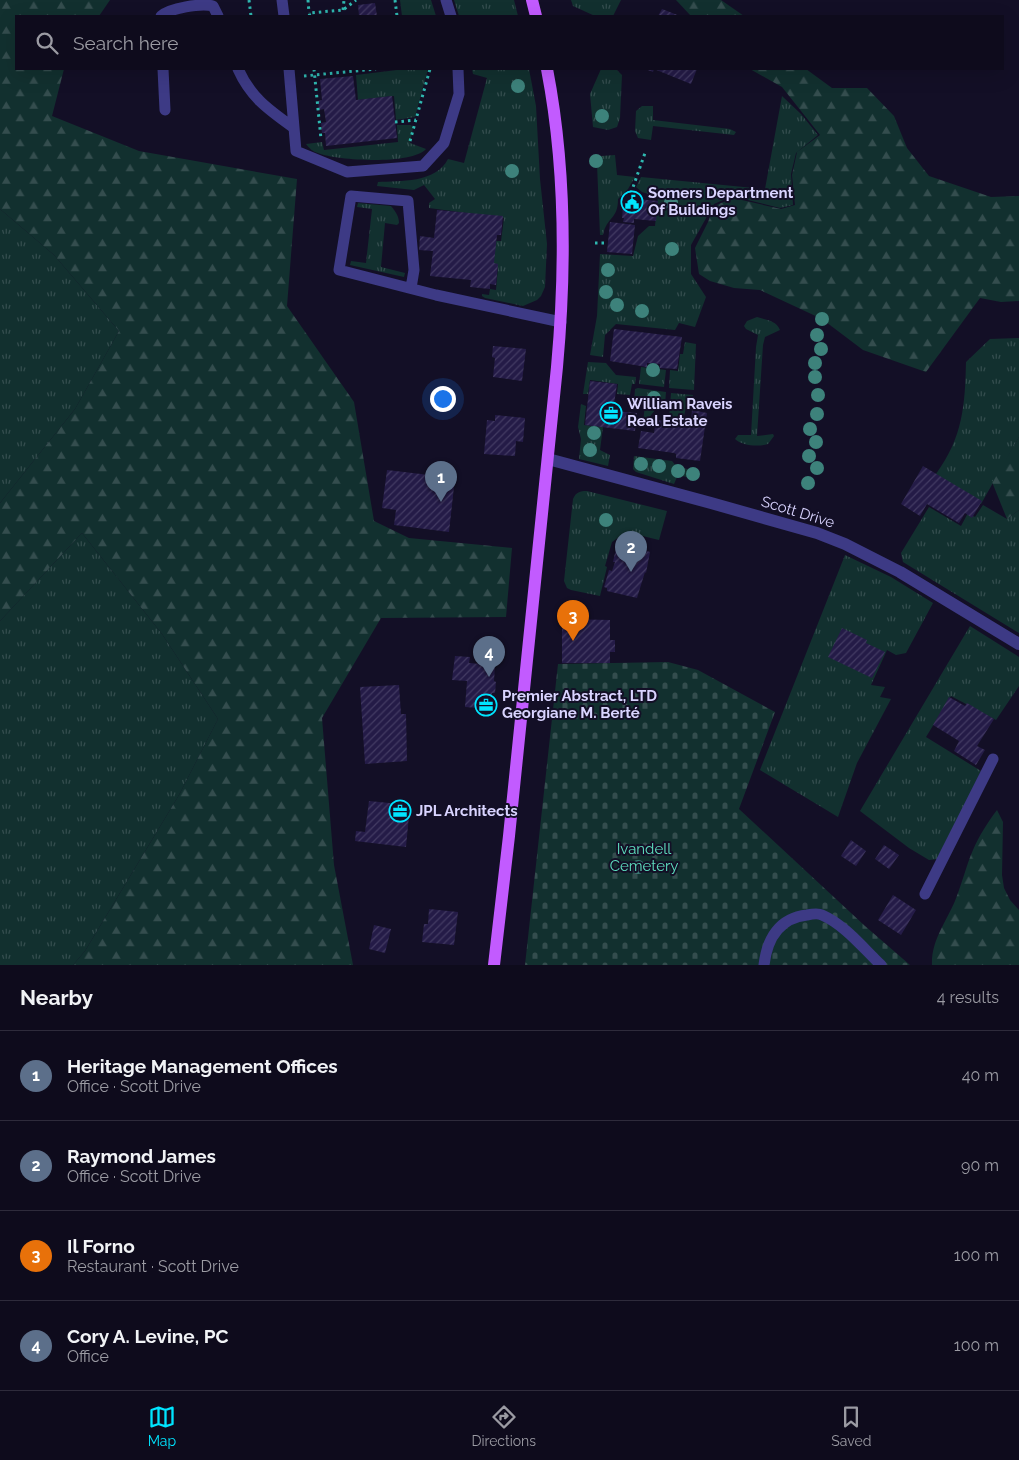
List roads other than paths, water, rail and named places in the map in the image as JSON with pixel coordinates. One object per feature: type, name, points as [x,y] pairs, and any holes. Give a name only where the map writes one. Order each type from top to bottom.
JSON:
[{"type":"main road","points":[[532,0],[536,15]]},
{"type":"main road","points":[[494,965],[509,836],[561,322],[564,241],[556,135],[547,70]]},
{"type":"street","name":"Scott Drive","points":[[548,460],[816,533],[844,544],[900,572],[1019,644]]},
{"type":"lane","points":[[282,0],[284,15]]},
{"type":"lane","points":[[446,0],[452,15]]},
{"type":"lane","points":[[162,15],[168,11],[206,4],[212,6],[217,15]]},
{"type":"lane","points":[[163,70],[165,110]]},
{"type":"lane","points":[[238,70],[244,84],[263,105],[294,128]]},
{"type":"lane","points":[[289,70],[296,151],[347,172],[422,166],[444,143],[459,94],[458,70]]},
{"type":"lane","points":[[411,288],[414,270],[408,201],[351,196],[339,270],[411,288],[561,322]]},
{"type":"lane","points":[[925,894],[994,759]]},
{"type":"lane","points":[[764,965],[766,948],[783,922],[797,916],[820,913],[839,925],[872,960],[881,965]]},
{"type":"place","name":"Somers Department Of Buildings","points":[[632,202]]},
{"type":"place","name":"William Raveis Real Estate","points":[[611,413]]},
{"type":"place","name":"Heritage Management Offices","points":[[441,502]]},
{"type":"place","name":"Raymond James","points":[[631,572]]},
{"type":"place","name":"Il Forno","points":[[573,641]]},
{"type":"place","name":"Cory A. Levine, PC","points":[[489,677]]},
{"type":"place","name":"Premier Abstract, LTD Georgiane M. Berté","points":[[486,705]]},
{"type":"place","name":"JPL Architects","points":[[400,811]]},
{"type":"park label","name":"Ivandell Cemetery","points":[[644,858]]}]
